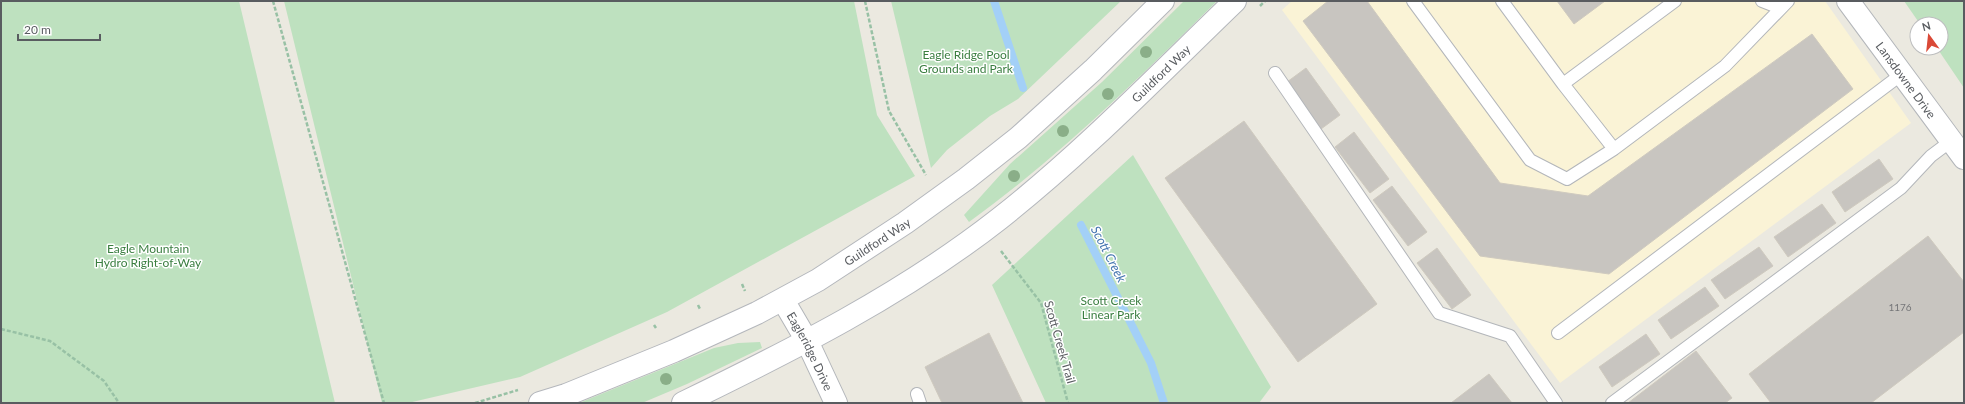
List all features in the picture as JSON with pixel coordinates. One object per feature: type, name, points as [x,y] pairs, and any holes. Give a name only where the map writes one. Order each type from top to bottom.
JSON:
[{"type":"main road","name":"Guildford Way","points":[[540,403],[566,395],[674,351],[758,313],[818,280],[899,227],[966,179],[1018,138],[1093,70],[1163,1]]},
{"type":"main road","name":"Guildford Way","points":[[683,403],[807,341],[926,270],[997,220],[1058,171],[1235,1]]},
{"type":"main road","name":"Lansdowne Drive","points":[[1848,1],[1964,158]]},
{"type":"main road","name":"Eagleridge Drive","points":[[783,300],[807,341],[836,403]]},
{"type":"lane","points":[[1413,1],[1530,160],[1567,179],[1614,149],[1725,66],[1784,4]]},
{"type":"lane","points":[[1502,1],[1563,84],[1614,149]]},
{"type":"lane","points":[[1563,84],[1675,1]]},
{"type":"lane","points":[[1762,1],[1784,4]]},
{"type":"lane","points":[[1275,73],[1439,313],[1510,336],[1556,403]]},
{"type":"lane","points":[[1558,333],[1902,74]]},
{"type":"lane","points":[[1612,403],[1901,188],[1931,156],[1951,141]]},
{"type":"path","points":[[273,1],[384,403]]},
{"type":"path","points":[[865,1],[889,111],[926,175]]},
{"type":"path","name":"Scott Creek Trail","points":[[1001,251],[1041,303],[1068,403]]},
{"type":"path","points":[[742,284],[745,291]]},
{"type":"path","points":[[698,305],[700,309]]},
{"type":"path","points":[[695,314],[706,310]]},
{"type":"path","points":[[654,332],[663,328]]},
{"type":"path","points":[[1,329],[50,341],[104,381],[119,403]]},
{"type":"path","points":[[475,403],[518,389]]},
{"type":"shaded area","points":[[1292,1],[1825,1],[1911,123],[1560,383],[1282,10]]},
{"type":"green space","name":"Eagle Mountain Hydro Right-of-Way","points":[[1,1],[239,1],[335,403],[1,403]]},
{"type":"green space","points":[[284,1],[854,1],[877,115],[915,176],[667,312],[520,377],[408,403],[382,403]]},
{"type":"green space","name":"Eagle Ridge Pool Grounds and Park","points":[[891,1],[1121,1],[1018,99],[990,116],[947,150],[931,168]]},
{"type":"green space","points":[[1184,1],[1217,1],[1128,88],[1066,144],[1035,171],[969,222],[964,215],[1010,164],[1102,82]]},
{"type":"green space","points":[[1904,1],[1964,1],[1964,88],[1942,56],[1949,56],[1949,16],[1914,16]]},
{"type":"green space","name":"Scott Creek Linear Park","points":[[1133,155],[1271,387],[1259,403],[1046,403],[992,285]]},
{"type":"green space","points":[[760,342],[762,348],[687,384],[642,403],[579,403],[714,348],[738,343]]},
{"type":"building","points":[[1328,1],[1367,1],[1500,183],[1588,196],[1812,34],[1853,89],[1609,274],[1480,256],[1303,21]]},
{"type":"building","points":[[1557,1],[1605,1],[1574,24]]},
{"type":"building","points":[[1306,68],[1340,115],[1321,129],[1287,82]]},
{"type":"building","points":[[1244,121],[1377,304],[1298,362],[1165,178]]},
{"type":"building","points":[[1354,132],[1389,179],[1370,193],[1335,147]]},
{"type":"building","points":[[1879,159],[1893,179],[1845,212],[1832,192]]},
{"type":"building","points":[[1392,186],[1427,232],[1408,246],[1373,200]]},
{"type":"building","points":[[1822,204],[1836,223],[1788,257],[1774,237]]},
{"type":"building","points":[[1928,236],[1964,282],[1964,332],[1871,403],[1771,403],[1749,374]]},
{"type":"building","points":[[1759,247],[1773,266],[1725,299],[1711,280]]},
{"type":"building","points":[[1437,248],[1471,295],[1452,309],[1417,263]]},
{"type":"building","points":[[1705,287],[1719,306],[1671,339],[1658,320]]},
{"type":"building","points":[[989,333],[1023,403],[942,403],[925,367]]},
{"type":"building","points":[[1646,334],[1660,354],[1612,387],[1599,367]]},
{"type":"building","points":[[1696,351],[1732,398],[1725,403],[1628,403]]},
{"type":"building","points":[[1489,374],[1512,403],[1451,403]]},
{"type":"waterway","name":"Scott Creek","points":[[994,1],[1023,88]]},
{"type":"waterway","name":"Scott Creek","points":[[1081,225],[1151,363],[1164,403]]}]
